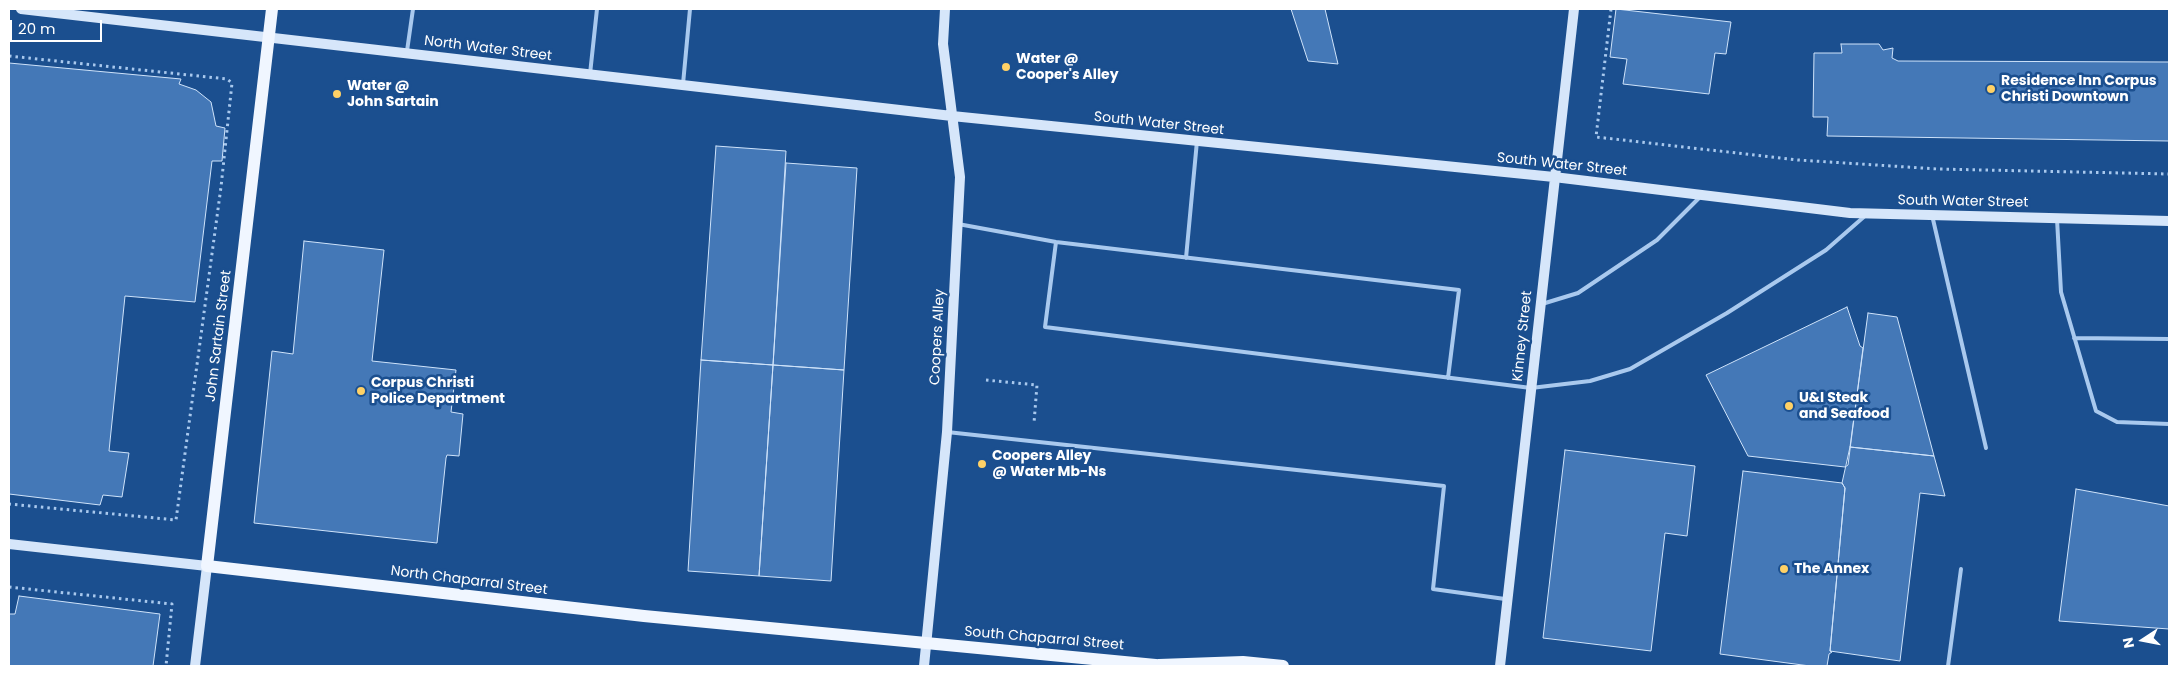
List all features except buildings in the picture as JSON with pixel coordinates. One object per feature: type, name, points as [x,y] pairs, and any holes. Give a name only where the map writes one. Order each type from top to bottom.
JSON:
[{"type":"main road","name":"John Sartain Street","points":[[207,566],[272,9]]},
{"type":"main road","name":"North Chaparral Street","points":[[207,566],[644,616],[926,644]]},
{"type":"main road","name":"South Chaparral Street","points":[[926,644],[1163,666],[1243,662],[1283,666]]},
{"type":"street","name":"North Water Street","points":[[20,9],[952,116]]},
{"type":"street","name":"Coopers Alley","points":[[924,666],[946,432],[960,177],[943,44],[945,9]]},
{"type":"street","name":"Kinney Street","points":[[1500,666],[1574,9]]},
{"type":"street","name":"South Water Street","points":[[952,116],[1554,177],[1850,213],[2169,221]]},
{"type":"street","name":"North Chaparral Street","points":[[9,544],[207,566]]},
{"type":"street","name":"John Sartain Street","points":[[195,666],[207,566]]},
{"type":"lane","points":[[406,53],[412,9]]},
{"type":"lane","points":[[590,75],[597,9]]},
{"type":"lane","points":[[683,86],[690,9]]},
{"type":"lane","points":[[1186,258],[1197,141]]},
{"type":"lane","points":[[1540,305],[1578,293],[1657,240],[1701,196]]},
{"type":"lane","points":[[1056,242],[1045,327],[1531,388],[1590,381],[1630,369],[1727,313],[1826,250],[1868,214]]},
{"type":"lane","points":[[1932,215],[1986,448]]},
{"type":"lane","points":[[2057,218],[2061,292],[2096,411],[2117,422],[2169,424]]},
{"type":"lane","points":[[958,224],[1056,242],[1459,290],[1448,378]]},
{"type":"lane","points":[[2074,338],[2169,339]]},
{"type":"lane","points":[[946,432],[1444,486],[1433,589],[1508,599]]},
{"type":"lane","points":[[1948,666],[1961,569]]},
{"type":"path","points":[[1611,9],[1596,137],[1816,162],[1938,169],[2169,174]]},
{"type":"path","points":[[9,56],[227,79],[232,83],[221,187],[176,520],[9,504]]},
{"type":"path","points":[[986,380],[1037,385],[1034,426],[1026,425]]},
{"type":"path","points":[[9,587],[172,604],[166,666]]},
{"type":"place","name":"Water @ Cooper's Alley","points":[[1006,67]]},
{"type":"place","name":"Residence Inn Corpus Christi Downtown","points":[[1991,89]]},
{"type":"place","name":"Water @ John Sartain","points":[[337,94]]},
{"type":"place","name":"Corpus Christi Police Department","points":[[361,391]]},
{"type":"place","name":"U&I Steak and Seafood","points":[[1789,406]]},
{"type":"place","name":"Coopers Alley @ Water Mb-Ns","points":[[982,464]]},
{"type":"place","name":"The Annex","points":[[1784,569]]}]
